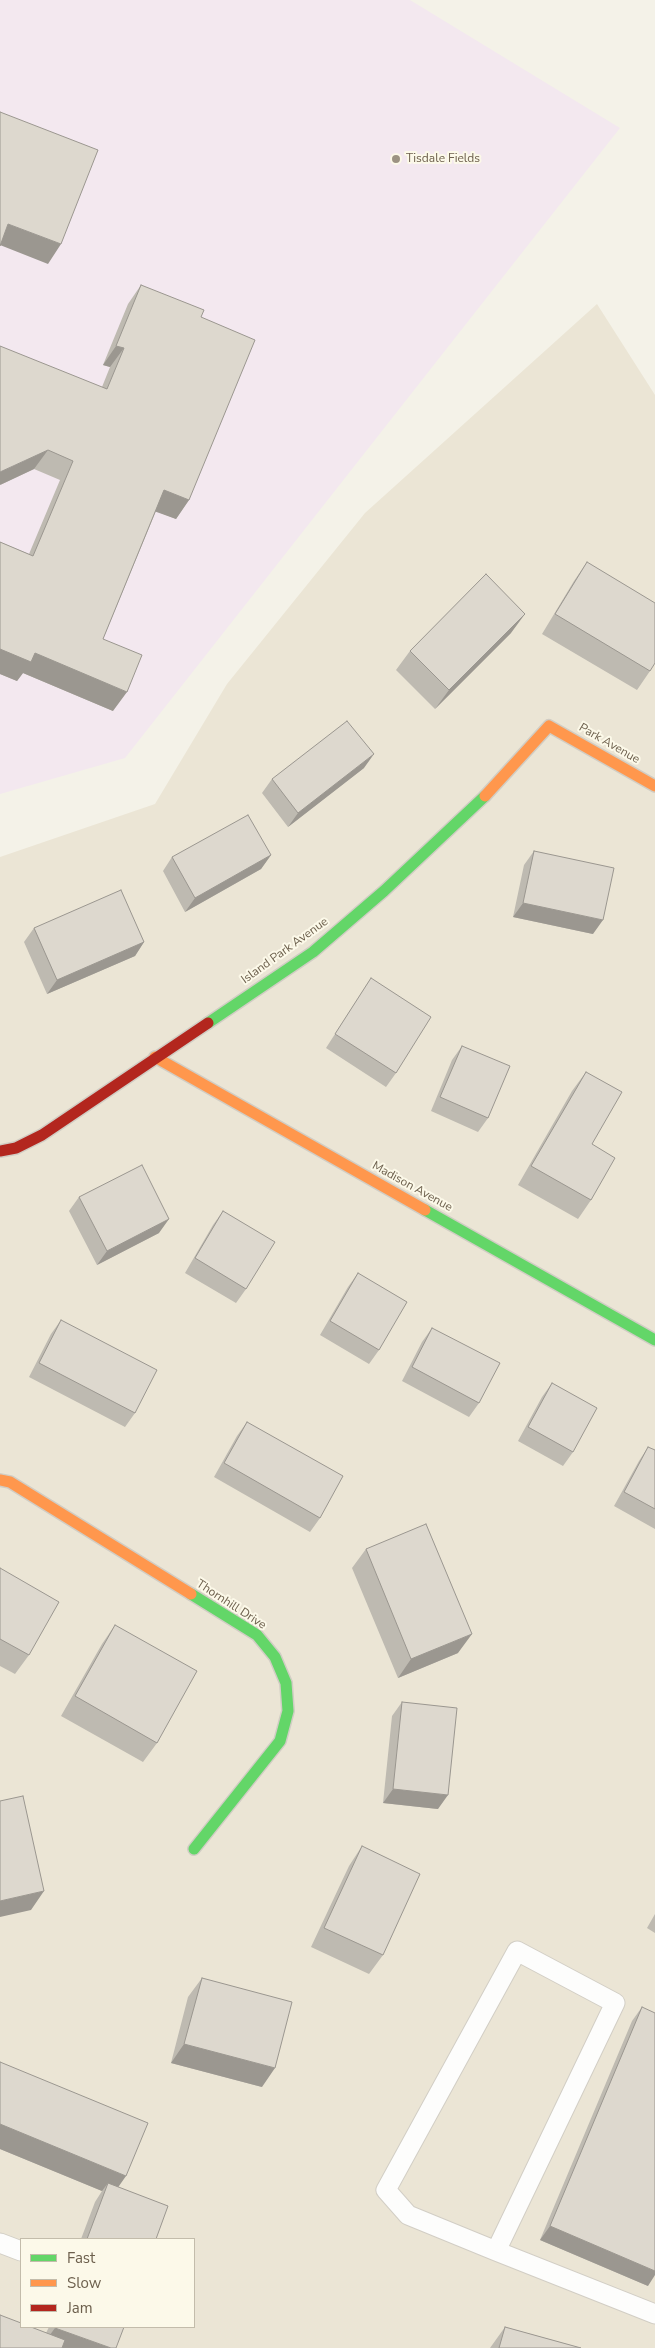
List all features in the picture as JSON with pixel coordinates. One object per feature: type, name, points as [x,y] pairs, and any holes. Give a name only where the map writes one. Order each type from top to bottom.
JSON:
[{"type":"street","name":"Park Avenue","points":[[550,726],[655,786]]},
{"type":"street","name":"Island Park Avenue","points":[[0,1151],[16,1148],[42,1134],[313,952],[377,898],[476,806],[550,726]]},
{"type":"street","name":"Madison Avenue","points":[[155,1057],[655,1340]]},
{"type":"street","name":"Thornhill Drive","points":[[0,1480],[10,1482],[257,1636],[275,1657],[286,1683],[288,1711],[280,1741],[194,1849]]},
{"type":"lane","points":[[496,2251],[615,2003],[517,1952],[386,2190],[408,2215],[496,2251],[655,2314]]},
{"type":"lane","points":[[0,2243],[20,2251]]},
{"type":"shaded area","points":[[0,0],[410,0],[620,128],[125,758],[0,794]]},
{"type":"shaded area","points":[[597,304],[655,395],[655,2348],[0,2348],[0,857],[155,804],[227,684],[365,513]]},
{"type":"building","points":[[0,112],[98,150],[61,244],[8,224],[0,246]]},
{"type":"building","points":[[141,285],[204,310],[201,317],[255,340],[189,500],[164,490],[103,639],[142,655],[127,692],[35,653],[31,662],[0,649],[0,542],[33,556],[73,461],[48,450],[0,472],[0,346],[107,389],[124,348],[116,346]]},
{"type":"building","points":[[587,562],[655,603],[655,663],[650,671],[555,614]]},
{"type":"building","points":[[486,574],[525,614],[449,690],[410,651]]},
{"type":"building","points":[[347,721],[374,754],[298,813],[272,779]]},
{"type":"building","points":[[248,815],[271,855],[195,898],[172,857]]},
{"type":"building","points":[[534,851],[614,868],[603,920],[523,903]]},
{"type":"building","points":[[121,890],[144,942],[57,980],[34,928]]},
{"type":"building","points":[[371,978],[431,1017],[396,1073],[335,1034]]},
{"type":"building","points":[[462,1046],[510,1066],[488,1118],[440,1097]]},
{"type":"building","points":[[586,1072],[622,1092],[592,1144],[615,1158],[591,1200],[531,1166]]},
{"type":"building","points":[[142,1165],[169,1219],[107,1251],[79,1197]]},
{"type":"building","points":[[223,1211],[275,1242],[246,1289],[195,1258]]},
{"type":"building","points":[[358,1273],[407,1302],[379,1350],[330,1321]]},
{"type":"building","points":[[61,1320],[157,1370],[135,1413],[39,1363]]},
{"type":"building","points":[[432,1328],[500,1363],[479,1403],[412,1367]]},
{"type":"building","points":[[552,1383],[597,1408],[573,1452],[528,1427]]},
{"type":"building","points":[[247,1422],[343,1476],[320,1518],[224,1463]]},
{"type":"building","points":[[648,1447],[655,1450],[655,1509],[624,1492]]},
{"type":"building","points":[[426,1524],[472,1634],[411,1659],[366,1549]]},
{"type":"building","points":[[0,1568],[59,1602],[29,1655],[0,1639]]},
{"type":"building","points":[[115,1625],[197,1671],[157,1743],[75,1696]]},
{"type":"building","points":[[402,1702],[457,1708],[448,1795],[393,1789]]},
{"type":"building","points":[[23,1796],[44,1891],[0,1901],[0,1801]]},
{"type":"building","points":[[362,1846],[420,1874],[383,1955],[324,1928]]},
{"type":"building","points":[[202,1978],[292,2002],[275,2068],[184,2044]]},
{"type":"building","points":[[642,2007],[655,2013],[655,2271],[550,2226]]},
{"type":"building","points":[[0,2062],[148,2123],[126,2176],[0,2124]]},
{"type":"building","points":[[108,2183],[168,2206],[156,2238],[87,2238]]},
{"type":"building","points":[[0,2315],[20,2323],[20,2328],[34,2328],[65,2340],[62,2348],[0,2348]]},
{"type":"building","points":[[505,2327],[581,2348],[499,2348]]},
{"type":"building","points":[[55,2328],[124,2328],[116,2348],[111,2348]]},
{"type":"traffic: fast","points":[[208,1023],[313,952],[384,891],[485,796]]},
{"type":"traffic: fast","points":[[425,1210],[655,1340]]},
{"type":"traffic: fast","points":[[191,1594],[257,1635],[275,1657],[286,1683],[288,1711],[280,1741],[194,1849]]},
{"type":"traffic: slow","points":[[485,796],[549,726],[655,786]]},
{"type":"traffic: slow","points":[[155,1057],[425,1210]]},
{"type":"traffic: slow","points":[[0,1480],[10,1482],[191,1594]]},
{"type":"traffic: jam","points":[[0,1151],[16,1148],[42,1135],[208,1023]]},
{"type":"place","name":"Tisdale Fields","points":[[396,159]]}]
